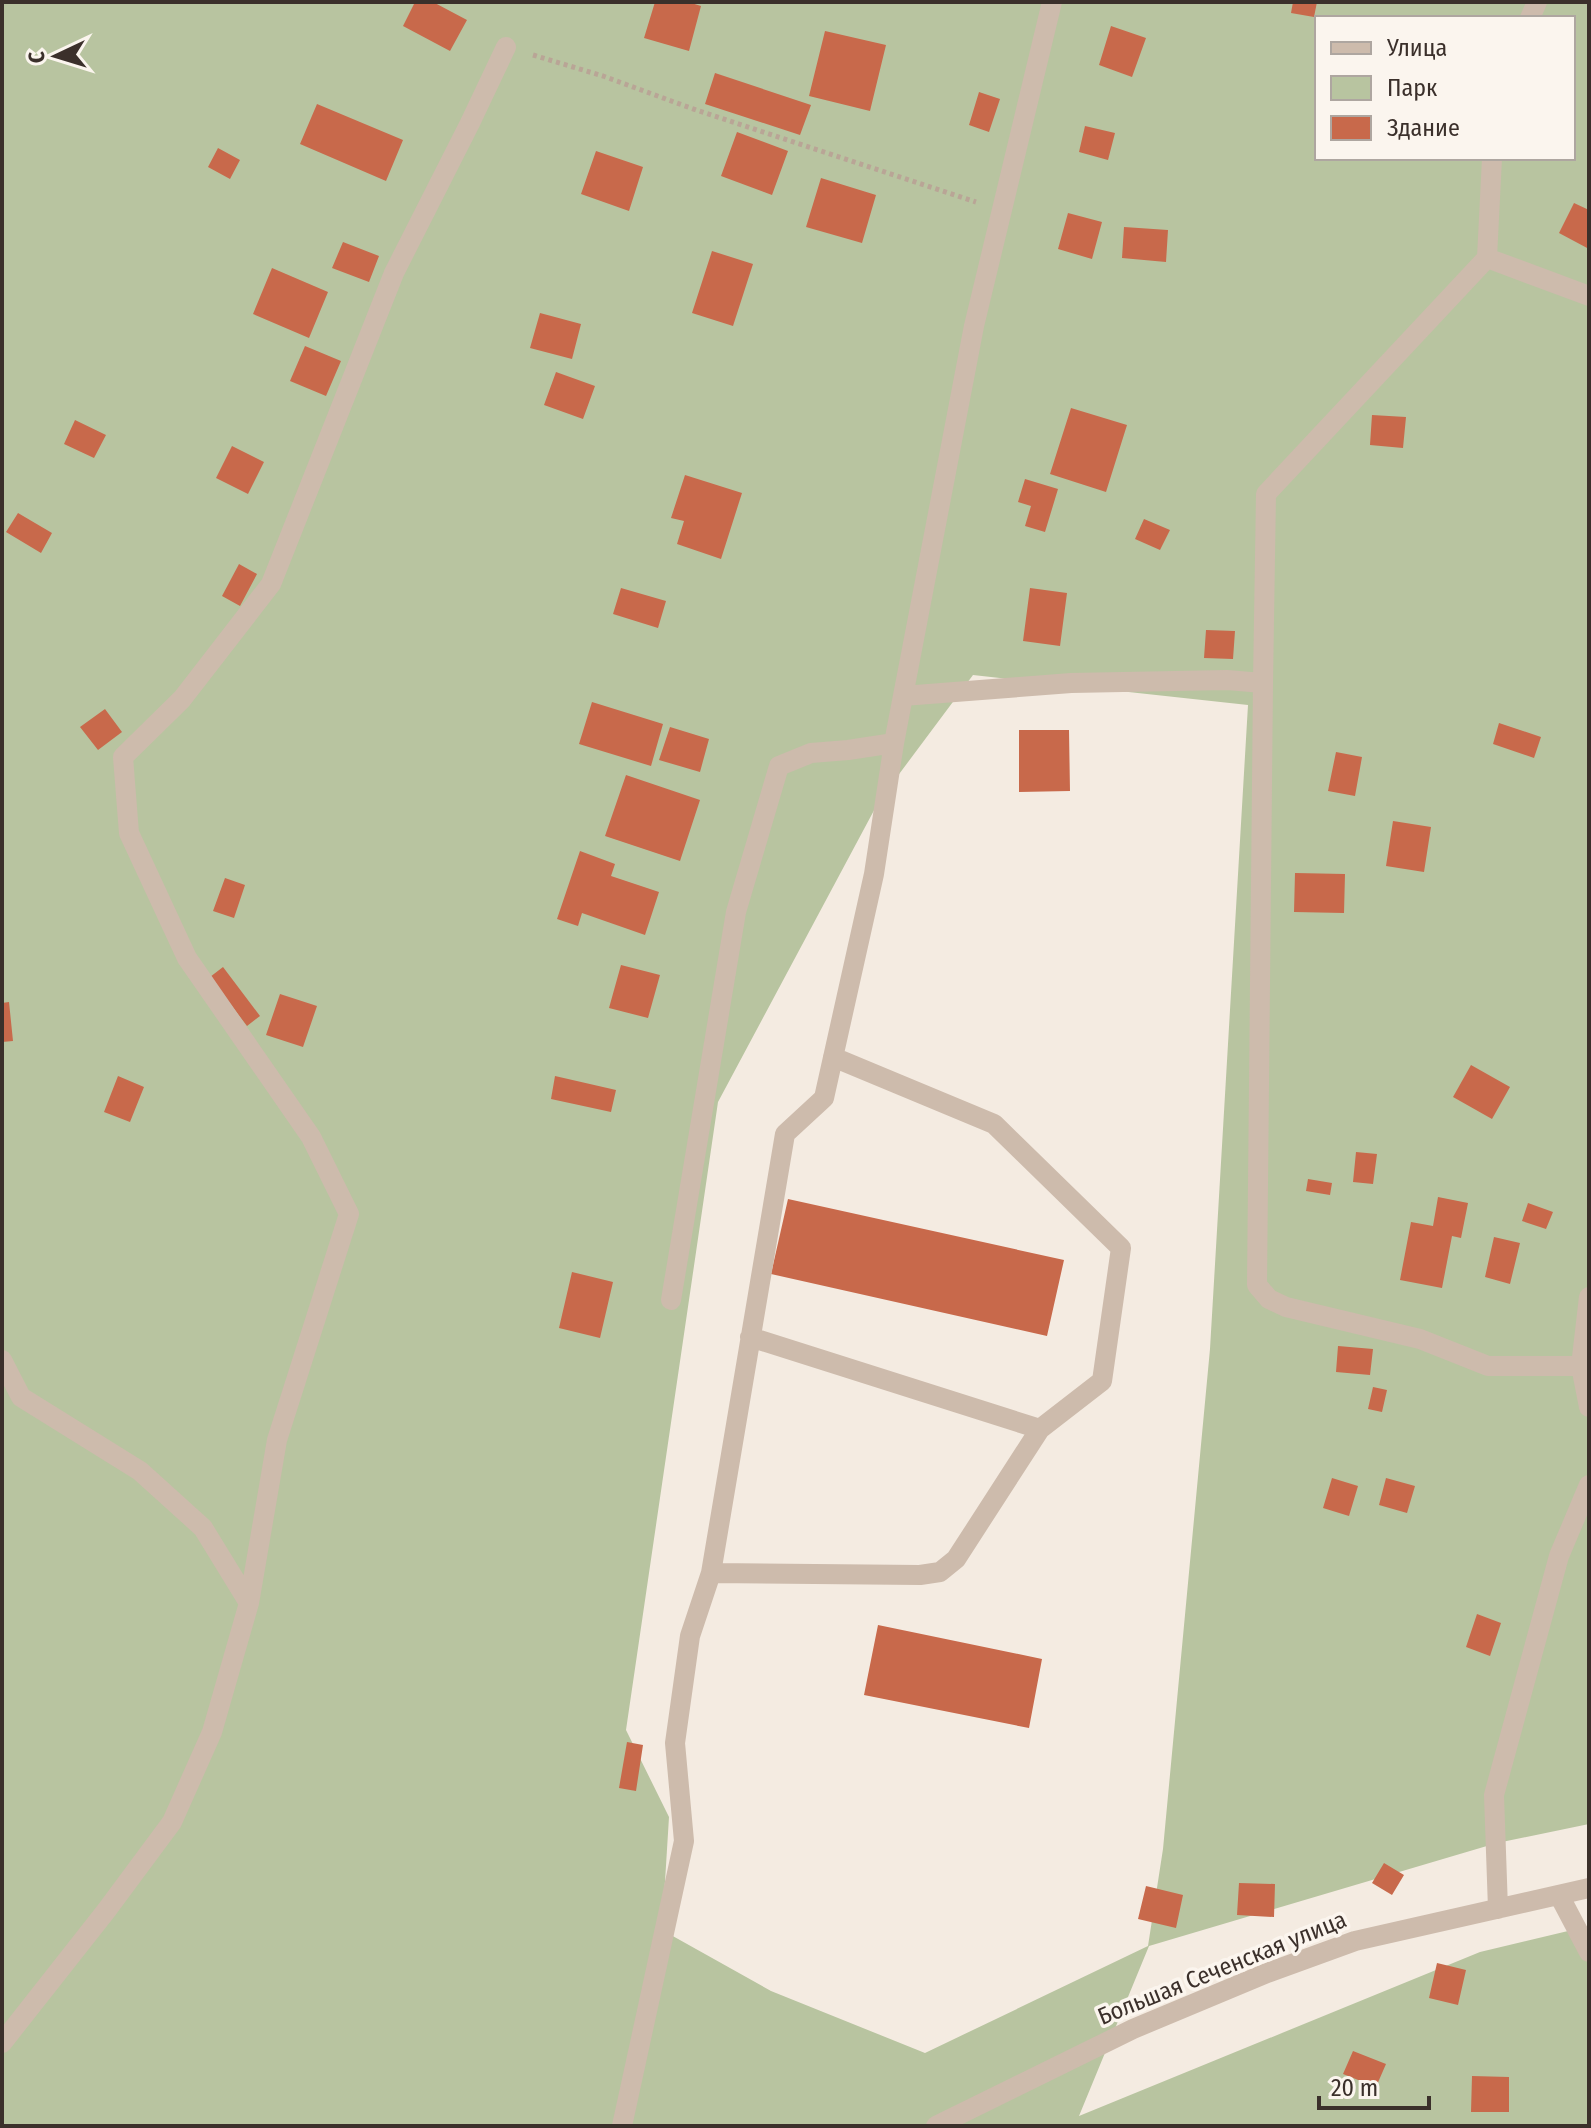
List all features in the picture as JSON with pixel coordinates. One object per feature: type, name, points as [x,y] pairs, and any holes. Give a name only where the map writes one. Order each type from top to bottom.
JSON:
[{"type":"street","points":[[622,2126],[684,1841],[675,1743],[690,1636],[711,1573],[785,1134],[824,1098],[874,874],[894,743],[971,341],[1052,2]]},
{"type":"street","points":[[2,2043],[172,1822],[212,1732],[249,1603],[277,1440],[349,1214],[311,1137],[187,958],[129,833],[123,757],[182,699],[271,584],[394,273],[506,47]]},
{"type":"street","points":[[1492,160],[1487,258],[1266,494],[1257,1285],[1269,1299],[1286,1307],[1420,1339],[1488,1366],[1581,1366]]},
{"type":"street","points":[[1487,258],[1589,296]]},
{"type":"street","points":[[903,696],[1071,683],[1227,680],[1263,683]]},
{"type":"street","points":[[671,1300],[736,912],[779,766],[811,753],[894,743]]},
{"type":"street","points":[[711,1573],[920,1575],[940,1572],[956,1559],[1040,1429],[1102,1381],[1121,1248],[994,1124],[833,1057]]},
{"type":"street","points":[[1589,1297],[1581,1366],[1589,1407]]},
{"type":"street","points":[[750,1337],[1040,1429]]},
{"type":"street","points":[[2,1360],[21,1397],[140,1471],[203,1528],[249,1603]]},
{"type":"street","points":[[1498,1909],[1494,1795],[1559,1556],[1589,1485]]},
{"type":"street","name":"Большая Сеченская улица","points":[[936,2126],[1133,2029],[1267,1973],[1355,1941],[1589,1888]]},
{"type":"street","points":[[1559,1895],[1589,1952]]},
{"type":"path","points":[[506,47],[603,76],[696,110],[1002,211]]},
{"type":"green space","points":[[2,2],[1589,2],[1589,1824],[1497,1843],[1149,1946],[1079,2116],[1480,1952],[1589,1926],[1589,2126],[2,2126]],"holes":[[[973,675],[1248,705],[1210,1349],[1163,1849],[1148,1946],[925,2053],[771,1991],[662,1930],[669,1817],[626,1730],[718,1102],[879,801]]]},
{"type":"building","points":[[415,2],[433,2],[467,20],[450,51],[403,26]]},
{"type":"building","points":[[655,2],[688,2],[701,6],[689,51],[644,38]]},
{"type":"building","points":[[1293,2],[1317,2],[1314,17],[1291,13]]},
{"type":"building","points":[[1111,26],[1146,38],[1132,77],[1099,65]]},
{"type":"building","points":[[825,31],[886,45],[870,111],[809,96]]},
{"type":"building","points":[[715,73],[811,105],[800,135],[705,104]]},
{"type":"building","points":[[979,92],[1000,99],[989,132],[969,125]]},
{"type":"building","points":[[317,104],[403,140],[386,181],[300,144]]},
{"type":"building","points":[[1085,126],[1115,133],[1108,160],[1079,152]]},
{"type":"building","points":[[737,132],[788,151],[772,195],[721,176]]},
{"type":"building","points":[[218,148],[240,160],[230,179],[208,167]]},
{"type":"building","points":[[596,151],[643,167],[629,211],[581,194]]},
{"type":"building","points":[[821,178],[876,195],[862,243],[806,227]]},
{"type":"building","points":[[1574,203],[1589,210],[1589,249],[1559,233]]},
{"type":"building","points":[[1068,213],[1102,222],[1092,259],[1058,249]]},
{"type":"building","points":[[1124,227],[1168,230],[1166,262],[1122,258]]},
{"type":"building","points":[[343,242],[379,256],[369,282],[332,268]]},
{"type":"building","points":[[712,251],[753,264],[733,326],[692,313]]},
{"type":"building","points":[[272,268],[328,292],[309,338],[253,314]]},
{"type":"building","points":[[540,313],[581,324],[572,359],[530,348]]},
{"type":"building","points":[[305,346],[341,361],[326,396],[290,381]]},
{"type":"building","points":[[556,372],[595,386],[583,419],[544,405]]},
{"type":"building","points":[[1071,408],[1127,425],[1106,492],[1050,474]]},
{"type":"building","points":[[1372,415],[1406,417],[1403,448],[1370,445]]},
{"type":"building","points":[[75,420],[106,435],[94,458],[64,444]]},
{"type":"building","points":[[232,446],[264,462],[248,494],[216,478]]},
{"type":"building","points":[[685,475],[742,493],[721,559],[677,544],[684,521],[671,518]]},
{"type":"building","points":[[1025,479],[1058,489],[1045,532],[1025,526],[1031,506],[1018,502]]},
{"type":"building","points":[[18,513],[52,533],[41,553],[6,532]]},
{"type":"building","points":[[1144,519],[1170,530],[1160,550],[1135,539]]},
{"type":"building","points":[[239,564],[257,574],[240,606],[222,596]]},
{"type":"building","points":[[621,588],[666,601],[658,628],[613,614]]},
{"type":"building","points":[[1030,588],[1067,593],[1060,646],[1023,641]]},
{"type":"building","points":[[1206,630],[1235,631],[1233,659],[1204,658]]},
{"type":"building","points":[[592,702],[663,724],[651,766],[579,744]]},
{"type":"building","points":[[105,709],[122,732],[98,750],[80,727]]},
{"type":"building","points":[[1499,723],[1541,737],[1534,758],[1493,744]]},
{"type":"building","points":[[670,727],[709,739],[700,772],[659,760]]},
{"type":"building","points":[[1019,730],[1069,730],[1070,791],[1019,792]]},
{"type":"building","points":[[1336,752],[1362,757],[1355,796],[1328,791]]},
{"type":"building","points":[[626,775],[700,800],[680,861],[605,836]]},
{"type":"building","points":[[1393,821],[1431,827],[1424,872],[1386,866]]},
{"type":"building","points":[[580,851],[615,864],[611,876],[659,892],[645,935],[582,913],[578,926],[557,919]]},
{"type":"building","points":[[1295,873],[1345,874],[1344,913],[1294,912]]},
{"type":"building","points":[[225,878],[245,885],[234,918],[213,911]]},
{"type":"building","points":[[621,965],[660,975],[648,1018],[609,1008]]},
{"type":"building","points":[[223,967],[260,1016],[247,1026],[210,977]]},
{"type":"building","points":[[280,994],[317,1006],[303,1047],[266,1035]]},
{"type":"building","points":[[9,1002],[13,1041],[2,1042],[2,1003]]},
{"type":"building","points":[[1471,1065],[1510,1087],[1492,1119],[1453,1097]]},
{"type":"building","points":[[118,1076],[144,1087],[130,1122],[104,1112]]},
{"type":"building","points":[[555,1076],[616,1090],[611,1112],[551,1099]]},
{"type":"building","points":[[1356,1152],[1377,1154],[1373,1184],[1353,1182]]},
{"type":"building","points":[[1308,1179],[1332,1183],[1330,1195],[1306,1191]]},
{"type":"building","points":[[1438,1197],[1468,1203],[1461,1238],[1452,1236],[1442,1288],[1400,1280],[1411,1222],[1433,1226]]},
{"type":"building","points":[[788,1199],[1064,1260],[1047,1336],[771,1274]]},
{"type":"building","points":[[1528,1203],[1553,1212],[1546,1229],[1522,1221]]},
{"type":"building","points":[[1494,1237],[1520,1243],[1510,1284],[1485,1277]]},
{"type":"building","points":[[572,1272],[613,1282],[600,1338],[559,1328]]},
{"type":"building","points":[[1338,1346],[1373,1349],[1370,1375],[1336,1372]]},
{"type":"building","points":[[1373,1387],[1387,1390],[1382,1412],[1368,1409]]},
{"type":"building","points":[[1332,1478],[1358,1486],[1349,1516],[1323,1508]]},
{"type":"building","points":[[1386,1478],[1415,1486],[1407,1513],[1379,1505]]},
{"type":"building","points":[[1477,1614],[1501,1623],[1490,1656],[1466,1647]]},
{"type":"building","points":[[878,1625],[1042,1659],[1029,1728],[864,1695]]},
{"type":"building","points":[[627,1742],[643,1745],[636,1791],[619,1788]]},
{"type":"building","points":[[1384,1863],[1404,1875],[1392,1895],[1372,1883]]},
{"type":"building","points":[[1239,1883],[1275,1884],[1274,1917],[1237,1915]]},
{"type":"building","points":[[1146,1886],[1183,1895],[1176,1928],[1138,1919]]},
{"type":"building","points":[[1437,1963],[1466,1970],[1458,2005],[1429,1998]]},
{"type":"building","points":[[1353,2051],[1386,2064],[1376,2087],[1343,2074]]},
{"type":"building","points":[[1472,2076],[1509,2077],[1509,2112],[1471,2112]]}]
